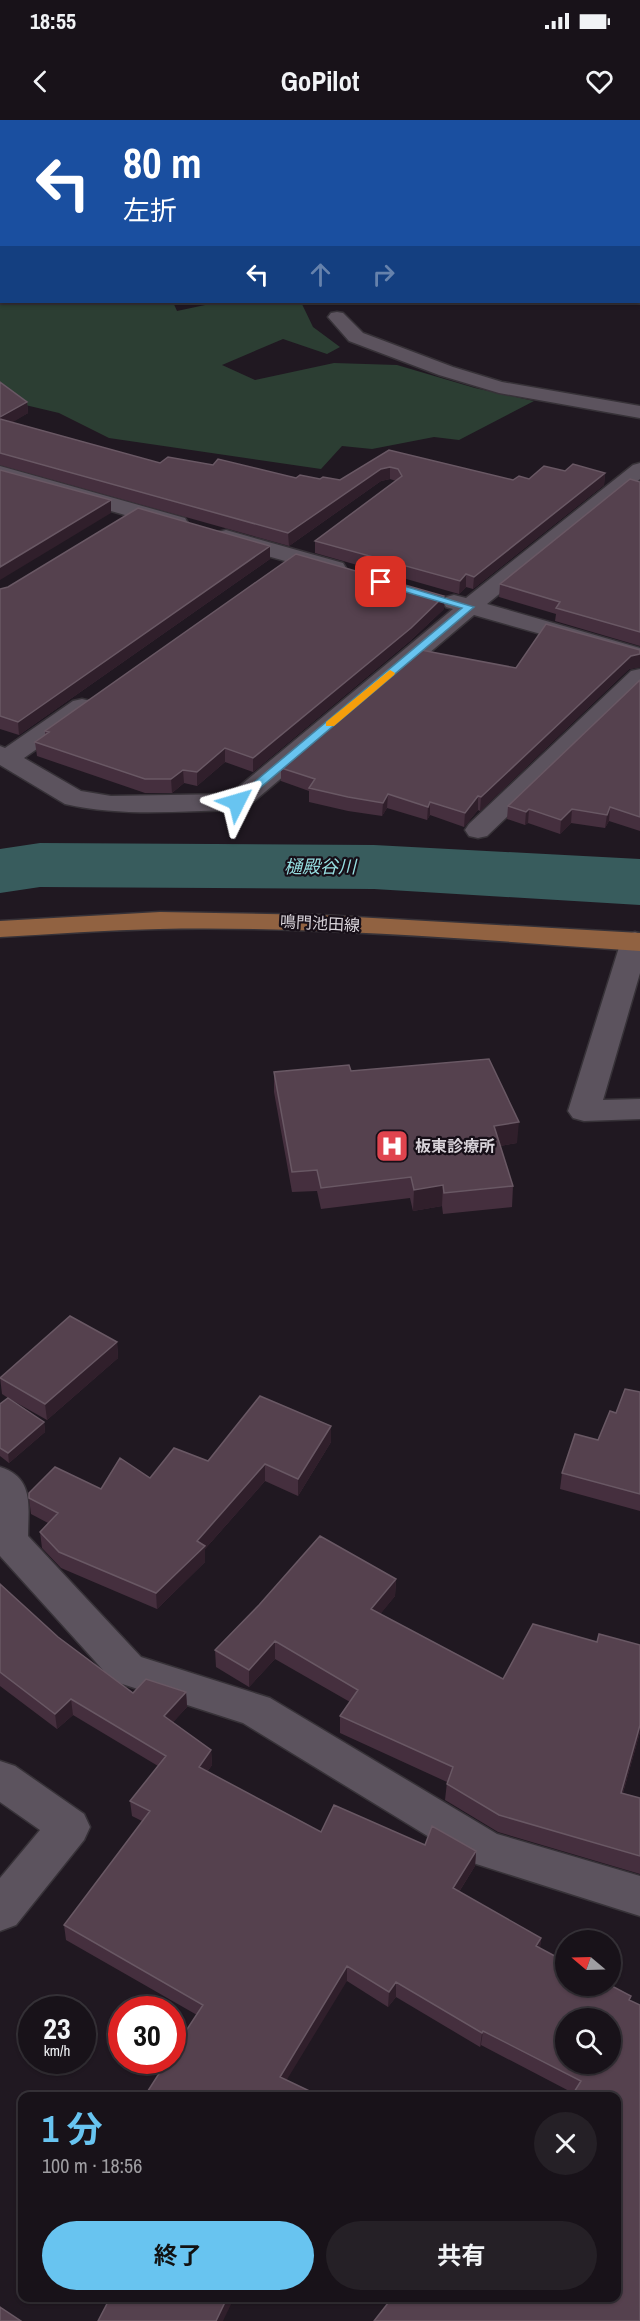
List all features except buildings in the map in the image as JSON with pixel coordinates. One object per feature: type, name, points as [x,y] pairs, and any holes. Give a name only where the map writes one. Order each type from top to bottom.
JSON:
[{"type":"main road","name":"鳴門池田線","points":[[0,929],[80,922],[287,921],[638,942]]},
{"type":"street","points":[[338,317],[356,338],[446,371],[499,387],[640,412]]},
{"type":"street","points":[[103,691],[4,756],[74,798],[111,804],[237,802],[469,607],[640,469]]},
{"type":"street","points":[[0,472],[359,575]]},
{"type":"street","points":[[105,528],[134,511]]},
{"type":"street","points":[[274,570],[312,542]]},
{"type":"street","points":[[436,597],[640,655]]},
{"type":"street","points":[[478,830],[640,676]]},
{"type":"street","points":[[638,942],[584,1111],[640,1109]]},
{"type":"street","points":[[0,1480],[9,1492],[5,1545],[127,1669],[256,1710],[485,1849],[640,1896]]},
{"type":"street","points":[[0,1779],[69,1827],[0,1911]]},
{"type":"green space","points":[[0,303],[173,303],[177,311],[214,303],[301,303],[313,327],[340,347],[327,354],[283,339],[222,365],[255,380],[334,363],[397,365],[475,388],[534,401],[459,440],[434,437],[372,449],[342,446],[321,469],[109,438],[59,413],[0,399]]},
{"type":"waterway","name":"樋殿谷川","points":[[0,871],[40,865],[374,867],[640,882]]},
{"type":"slow traffic","points":[[330,724],[390,673]]},
{"type":"place","name":"板東診療所","points":[[392,1146]]},
{"type":"route","points":[[237,802],[469,607],[381,582]]}]
